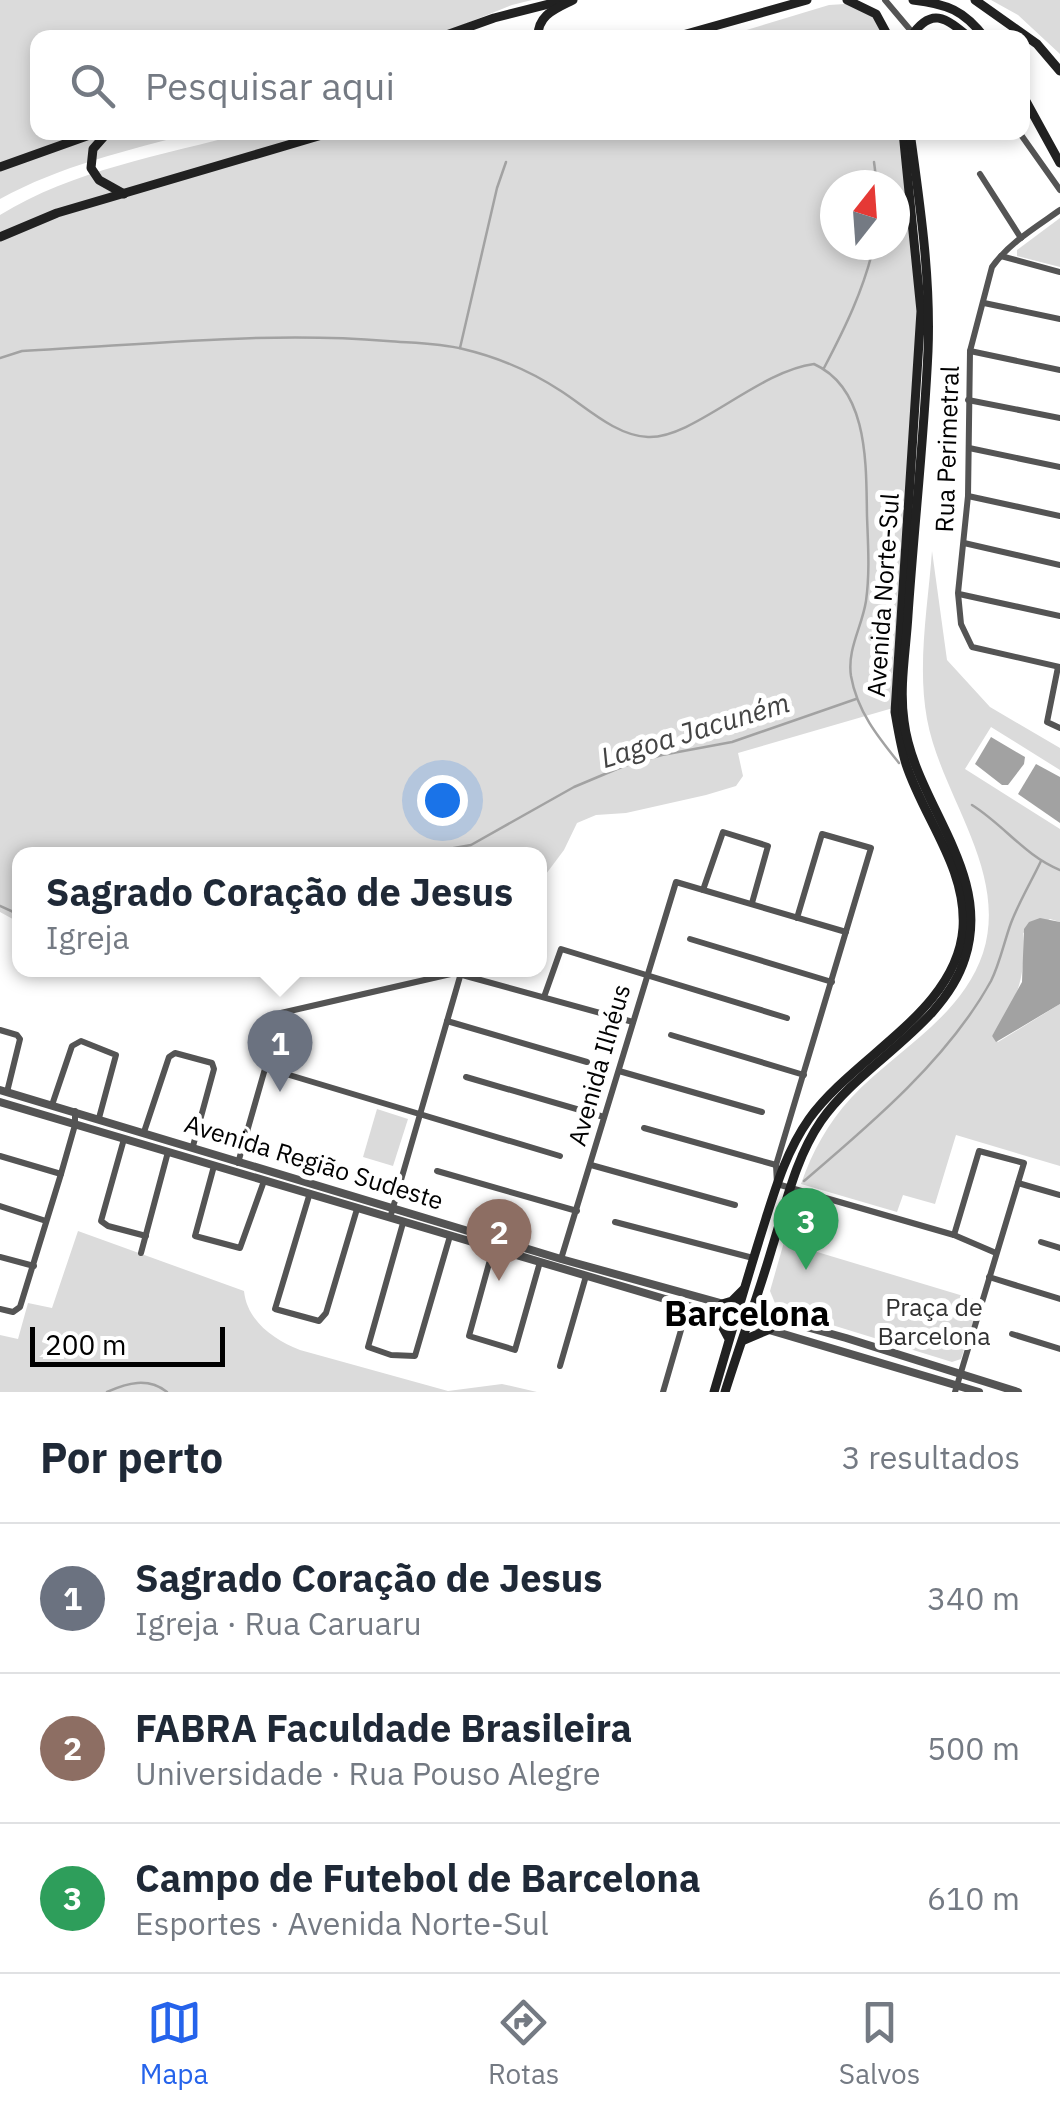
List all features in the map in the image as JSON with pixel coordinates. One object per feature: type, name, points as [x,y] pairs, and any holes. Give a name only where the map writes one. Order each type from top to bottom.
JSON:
[{"type":"main road","points":[[462,30],[564,0]]},
{"type":"main road","points":[[539,30],[540,22],[550,11],[573,0]]},
{"type":"main road","points":[[700,30],[807,0]]},
{"type":"main road","points":[[847,0],[876,14],[885,30]]},
{"type":"main road","points":[[913,0],[957,9],[979,30]]},
{"type":"main road","points":[[975,0],[1017,30]]},
{"type":"main road","points":[[918,30],[926,19],[934,17],[946,19],[960,30]]},
{"type":"main road","points":[[1030,39],[1060,71]]},
{"type":"main road","points":[[1030,106],[1057,157]]},
{"type":"main road","points":[[1030,114],[1036,115]]},
{"type":"main road","points":[[0,167],[76,140]]},
{"type":"main road","points":[[101,140],[93,149],[91,168],[99,180],[124,194]]},
{"type":"main road","points":[[0,238],[37,220],[305,140]]},
{"type":"main road","name":"Avenida Norte-Sul","points":[[714,1392],[776,1184],[806,1122],[852,1073],[934,998],[952,970],[961,940],[963,910],[959,887],[906,764],[896,712],[922,311],[907,140]]},
{"type":"main road","name":"Avenida Norte-Sul","points":[[726,1392],[790,1187],[809,1141],[831,1107],[947,994],[966,958],[970,930],[963,872],[916,764],[904,723],[904,665],[930,297],[907,140]]},
{"type":"main road","points":[[729,1342],[718,1309],[744,1288]]},
{"type":"main road","points":[[758,1294],[758,1309],[766,1316]]},
{"type":"main road","points":[[742,1342],[748,1335],[770,1328]]},
{"type":"street","points":[[884,0],[908,30]]},
{"type":"street","points":[[1025,140],[1060,190]]},
{"type":"street","points":[[980,174],[1022,238]]},
{"type":"street","points":[[1000,256],[1060,210]]},
{"type":"street","points":[[1000,256],[1060,272]]},
{"type":"street","name":"Rua Perimetral","points":[[1000,256],[992,267],[970,351],[968,496],[958,594],[961,624],[972,647],[1059,667]]},
{"type":"street","points":[[984,303],[1060,318]]},
{"type":"street","points":[[970,351],[1060,370]]},
{"type":"street","points":[[968,400],[1060,418]]},
{"type":"street","points":[[969,448],[1060,467]]},
{"type":"street","points":[[968,496],[1060,516]]},
{"type":"street","points":[[964,544],[1060,565]]},
{"type":"street","points":[[958,594],[1060,616]]},
{"type":"street","points":[[1059,667],[1048,722],[1060,728]]},
{"type":"street","points":[[752,903],[768,846],[723,832],[704,890],[846,932]]},
{"type":"street","points":[[797,918],[822,834],[871,848],[776,1164],[776,1184],[954,1235],[996,1253]]},
{"type":"street","name":"Avenida Ilhéus","points":[[561,1259],[676,882],[704,890]]},
{"type":"street","points":[[690,940],[832,982]]},
{"type":"street","points":[[544,997],[561,950],[787,1018]]},
{"type":"street","points":[[236,1172],[282,1013],[444,977]]},
{"type":"street","points":[[390,1218],[461,977]]},
{"type":"street","points":[[476,977],[632,1022]]},
{"type":"street","points":[[447,1020],[587,1062]]},
{"type":"street","points":[[0,1030],[17,1034],[20,1040],[3,1091]]},
{"type":"street","points":[[671,1035],[804,1076]]},
{"type":"street","points":[[52,1104],[73,1044],[78,1041],[94,1045],[114,1052],[116,1057],[99,1118]]},
{"type":"street","points":[[144,1132],[169,1057],[175,1053],[192,1055],[212,1062],[214,1069],[193,1146]]},
{"type":"street","points":[[266,1068],[560,1156]]},
{"type":"street","points":[[619,1070],[762,1112]]},
{"type":"street","points":[[466,1077],[604,1117]]},
{"type":"street","name":"Avenida Região Sudeste","points":[[3,1091],[393,1206],[751,1317],[770,1328],[956,1389],[979,1392]]},
{"type":"street","name":"Avenida Região Sudeste","points":[[0,1102],[688,1306],[718,1309]]},
{"type":"street","points":[[0,1309],[18,1310],[61,1174],[75,1112]]},
{"type":"street","points":[[644,1128],[776,1164]]},
{"type":"street","points":[[124,1139],[101,1221],[146,1236]]},
{"type":"street","points":[[954,1235],[979,1151],[1024,1163],[956,1389]]},
{"type":"street","points":[[141,1253],[168,1152]]},
{"type":"street","points":[[0,1156],[61,1174]]},
{"type":"street","points":[[592,1165],[735,1205]]},
{"type":"street","points":[[214,1166],[195,1236],[240,1248],[264,1181]]},
{"type":"street","points":[[438,1171],[577,1211]]},
{"type":"street","points":[[1018,1183],[1060,1195]]},
{"type":"street","points":[[309,1196],[275,1310],[296,1316],[319,1321],[326,1313],[357,1209]]},
{"type":"street","points":[[0,1206],[47,1221]]},
{"type":"street","points":[[403,1222],[368,1347],[391,1355],[415,1356],[450,1236]]},
{"type":"street","points":[[615,1222],[754,1258]]},
{"type":"street","points":[[1041,1242],[1060,1248]]},
{"type":"street","points":[[494,1248],[469,1336],[515,1350],[540,1262]]},
{"type":"street","points":[[0,1256],[34,1266]]},
{"type":"street","points":[[560,1366],[586,1276]]},
{"type":"street","points":[[990,1277],[1060,1298]]},
{"type":"street","points":[[662,1392],[688,1306]]},
{"type":"street","name":"Avenida Região Sudeste","points":[[751,1317],[766,1316],[846,1338],[1018,1392]]},
{"type":"street","points":[[820,1345],[824,1332]]},
{"type":"street","points":[[1012,1334],[1060,1349]]},
{"type":"street","points":[[842,1352],[846,1338]]},
{"type":"green space","points":[[0,0],[532,0],[450,30],[30,30],[30,140],[168,140],[70,168],[0,199]]},
{"type":"green space","points":[[991,0],[1060,0],[1060,54],[1018,15]]},
{"type":"green space","points":[[845,4],[868,10],[882,30],[746,30],[829,5]]},
{"type":"green space","points":[[218,140],[900,140],[903,170],[820,170],[820,260],[910,260],[910,227],[917,339],[893,708],[738,753],[743,776],[736,786],[626,813],[596,815],[577,823],[547,873],[547,847],[12,847],[12,919],[0,912],[0,215],[88,175]]},
{"type":"green space","points":[[1060,218],[1060,267],[1017,256],[1017,250]]},
{"type":"green space","points":[[932,551],[947,660],[990,707],[1060,748],[1060,770],[991,727],[965,769],[1060,829],[1060,922],[1050,919],[1023,933],[1018,988],[992,1036],[998,1042],[1060,1004],[1060,1166],[956,1135],[935,1204],[903,1195],[897,1212],[801,1184],[822,1138],[843,1108],[944,1015],[973,976],[983,953],[989,923],[987,893],[970,834],[934,748],[924,698],[924,635]]},
{"type":"green space","points":[[377,1109],[408,1119],[393,1166],[363,1157]]},
{"type":"green space","points":[[78,1231],[244,1291],[250,1311],[263,1328],[300,1350],[448,1391],[502,1384],[537,1392],[0,1392],[0,1335],[18,1339],[28,1303],[52,1308]]},
{"type":"green space","name":"Praça de Barcelona","points":[[784,1242],[980,1301],[961,1359],[952,1362],[777,1308],[770,1291]]},
{"type":"shaded area","points":[[991,737],[1025,757],[1008,785],[1002,785],[975,764]]},
{"type":"shaded area","points":[[1036,764],[1060,777],[1060,823],[1018,794]]},
{"type":"shaded area","points":[[1040,918],[1060,922],[1060,1004],[996,1042],[992,1036],[1022,982],[1024,929]]},
{"type":"waterway","points":[[460,348],[506,162]]},
{"type":"waterway","points":[[874,162],[875,170]]},
{"type":"waterway","points":[[824,368],[853,308],[870,260]]},
{"type":"waterway","points":[[0,358],[22,351],[250,338],[342,338],[445,346],[514,366],[550,384],[624,432],[648,437],[685,427],[771,379],[814,364],[845,391],[861,430],[868,579],[851,657],[851,676],[863,712],[899,763]]},
{"type":"waterway","name":"Lagoa Jacuném","points":[[460,847],[471,845],[574,787],[624,766],[732,742],[856,699]]},
{"type":"waterway","name":"Lagoa Jacuném","points":[[972,805],[1036,857],[1060,870]]},
{"type":"waterway","points":[[804,1181],[931,1064],[973,1010],[991,981],[1014,915],[1041,861]]},
{"type":"waterway","name":"Lagoa Jacuném","points":[[0,906],[12,911]]},
{"type":"waterway","points":[[107,1392],[137,1383],[152,1384],[167,1392]]},
{"type":"place","name":"Sagrado Coração de Jesus","points":[[280,1092]]},
{"type":"place","name":"Campo de Futebol de Barcelona","points":[[806,1270]]},
{"type":"place","name":"FABRA Faculdade Brasileira","points":[[499,1281]]},
{"type":"district","name":"Barcelona","points":[[747,1314]]}]
